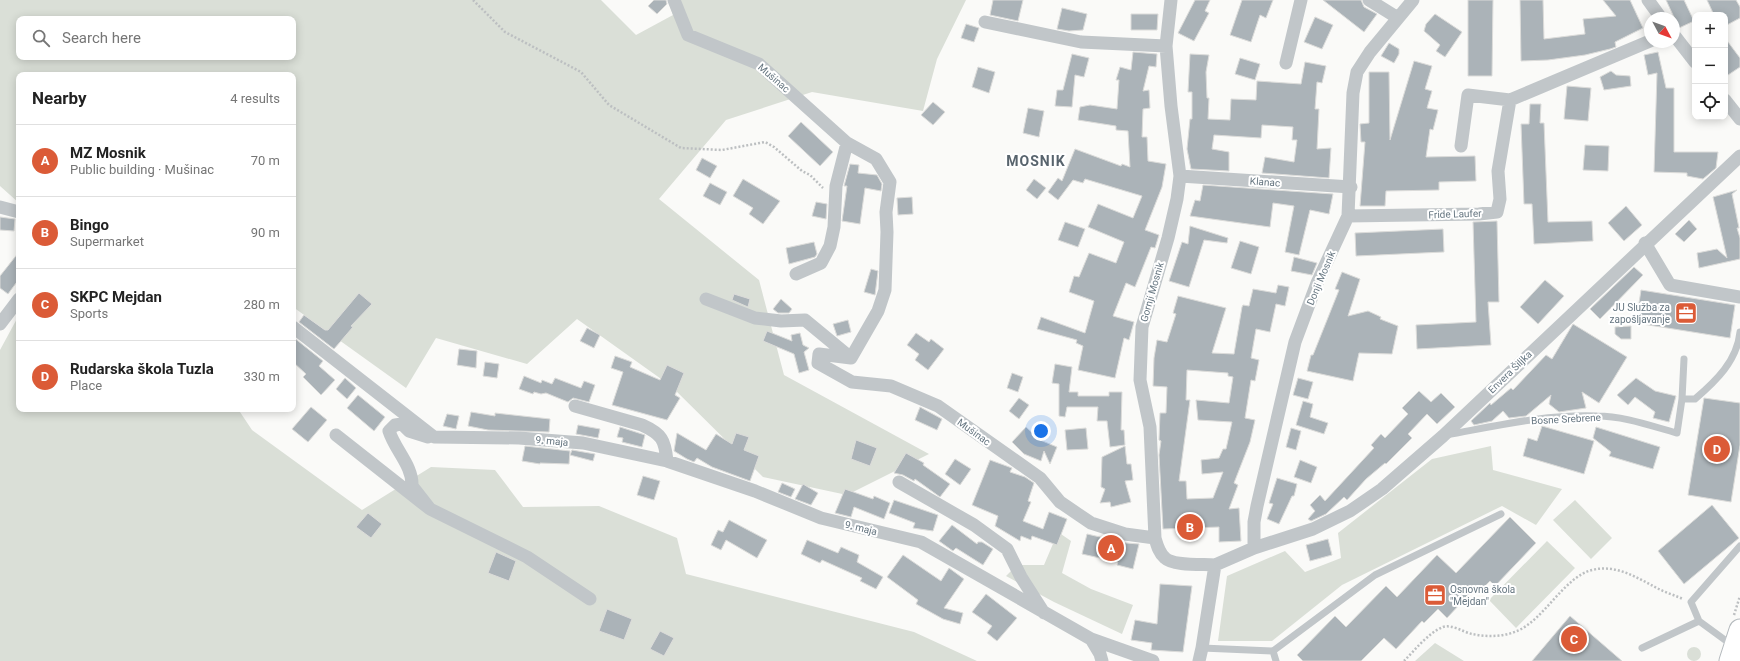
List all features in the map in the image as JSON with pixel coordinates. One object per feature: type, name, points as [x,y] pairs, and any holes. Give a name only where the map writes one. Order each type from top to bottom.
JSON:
[{"type":"street","name":"Mušinac","points":[[674,0],[688,35],[759,64],[847,142],[876,159],[890,182],[886,212],[888,232],[885,290],[878,311],[851,358],[819,354],[818,363],[852,382],[891,386],[938,406],[1040,478],[1060,502],[1090,523],[1125,534],[1155,538]]},
{"type":"street","name":"Gornji Mosnik","points":[[1171,0],[1166,46],[1171,106],[1180,176],[1178,199],[1142,327],[1140,380],[1150,427],[1155,538],[1159,550],[1165,559],[1175,562],[1215,565]]},
{"type":"street","points":[[1286,64],[1301,0]]},
{"type":"street","points":[[1369,0],[1398,18]]},
{"type":"street","name":"Donji Mosnik","points":[[1254,548],[1254,522],[1257,506],[1296,342],[1317,283],[1348,216],[1353,93],[1357,72],[1370,52],[1413,0]]},
{"type":"street","points":[[1648,0],[1657,12]]},
{"type":"street","points":[[985,22],[1081,42],[1166,46]]},
{"type":"street","points":[[1680,43],[1692,58]]},
{"type":"street","points":[[1461,146],[1468,95],[1510,100],[1644,44]]},
{"type":"street","name":"Fride Laufer","points":[[1348,216],[1480,214],[1497,212],[1500,199],[1498,171],[1510,100]]},
{"type":"street","points":[[1728,104],[1740,119]]},
{"type":"street","points":[[796,274],[821,263],[830,246],[834,227],[836,186],[847,142]]},
{"type":"street","name":"Envera Šiljka","points":[[1215,565],[1254,548],[1313,529],[1350,511],[1382,488],[1443,436],[1645,243],[1740,156]]},
{"type":"street","name":"Klanac","points":[[1180,176],[1350,187]]},
{"type":"street","points":[[0,207],[16,211]]},
{"type":"street","points":[[1645,243],[1670,285],[1740,298]]},
{"type":"street","points":[[706,299],[755,318],[781,321],[805,320],[851,358]]},
{"type":"street","points":[[0,324],[16,303]]},
{"type":"street","points":[[296,330],[434,437]]},
{"type":"street","points":[[575,406],[642,425],[652,430],[665,443],[667,461]]},
{"type":"street","name":"9. maja","points":[[430,509],[412,486],[412,478],[392,440],[389,431],[395,425],[402,424],[409,431],[434,437],[519,438],[583,443],[667,461],[755,491],[821,518],[921,542],[1091,639],[1153,661]]},
{"type":"street","name":"9. maja","points":[[336,435],[430,509],[527,557],[590,599]]},
{"type":"street","name":"9. maja","points":[[899,482],[974,525],[1007,549],[1021,577],[1045,614]]},
{"type":"street","points":[[1199,661],[1215,565]]},
{"type":"street","points":[[1091,639],[1100,654],[1102,661]]},
{"type":"lane","points":[[1682,399],[1695,399],[1724,373],[1739,340],[1740,332]]},
{"type":"lane","name":"Bosne Srebrene","points":[[1443,436],[1542,418],[1598,416],[1628,419],[1677,433],[1682,399],[1684,359]]},
{"type":"lane","points":[[1202,648],[1272,651],[1375,575],[1501,514]]},
{"type":"lane","points":[[1737,644],[1725,640],[1699,621],[1691,602],[1727,563],[1740,546]]},
{"type":"lane","points":[[1642,648],[1699,621]]},
{"type":"lane","points":[[1272,651],[1276,661]]},
{"type":"path","points":[[473,0],[505,32],[582,72],[609,105],[658,136],[681,148],[722,150],[765,142],[774,147],[802,171],[810,175],[835,199]]},
{"type":"path","points":[[1404,661],[1435,632],[1444,626],[1457,628],[1470,634],[1487,636],[1506,635],[1519,631],[1573,581],[1592,569],[1620,570],[1635,575],[1656,588],[1691,602]]},
{"type":"shaded area","points":[[0,0],[601,0],[636,35],[673,15],[668,0],[966,0],[937,59],[923,111],[812,92],[726,120],[659,199],[759,280],[784,375],[929,454],[847,495],[763,477],[671,386],[577,319],[527,364],[436,338],[406,388],[296,309],[296,72],[16,72],[16,200],[0,186]]},
{"type":"shaded area","points":[[16,321],[16,412],[240,412],[252,430],[362,510],[431,467],[495,470],[523,507],[599,506],[677,538],[686,574],[914,632],[977,661],[0,661],[0,350]]},
{"type":"shaded area","points":[[1491,446],[1493,470],[1562,489],[1536,525],[1502,506],[1342,585],[1272,641],[1218,641],[1227,576],[1285,551],[1305,572],[1341,558],[1338,533],[1432,459]]},
{"type":"shaded area","points":[[1575,500],[1612,538],[1591,559],[1553,520]]},
{"type":"shaded area","points":[[1058,532],[1071,541],[1062,573],[1091,589],[1133,605],[1122,634],[1054,602],[1006,576],[1017,565],[1044,565]]},
{"type":"shaded area","points":[[1547,541],[1575,568],[1516,628],[1489,600]]},
{"type":"shaded area","points":[[1435,643],[1464,661],[1415,661]]},
{"type":"shaded area","points":[[1691,647],[1697,647],[1701,651],[1701,657],[1697,661],[1691,661],[1687,657],[1687,651]]},
{"type":"building","points":[[654,0],[666,0],[667,4],[657,14],[648,6]]},
{"type":"building","points":[[993,0],[1023,0],[1018,21],[990,15]]},
{"type":"building","points":[[1195,0],[1210,0],[1205,11],[1209,13],[1194,41],[1178,33]]},
{"type":"building","points":[[1242,0],[1273,0],[1266,18],[1260,15],[1251,42],[1230,35]]},
{"type":"building","points":[[1323,0],[1361,0],[1364,7],[1377,14],[1364,32]]},
{"type":"building","points":[[1468,0],[1493,0],[1492,76],[1468,76]]},
{"type":"building","points":[[1520,0],[1543,0],[1544,39],[1585,34],[1583,19],[1616,16],[1603,0],[1630,0],[1643,28],[1615,42],[1616,47],[1610,49],[1585,55],[1548,60],[1521,61]]},
{"type":"building","points":[[1666,0],[1684,0],[1692,17],[1692,22],[1680,28],[1680,12],[1672,12]]},
{"type":"building","points":[[1707,0],[1736,0],[1740,7],[1740,18],[1728,24],[1728,12],[1713,12]]},
{"type":"building","points":[[1062,8],[1087,14],[1083,30],[1069,31],[1057,29]]},
{"type":"building","points":[[1131,14],[1158,14],[1157,30],[1131,30]]},
{"type":"building","points":[[1435,14],[1462,32],[1445,57],[1436,51],[1440,45],[1424,31],[1426,24]]},
{"type":"building","points":[[1315,17],[1333,25],[1322,49],[1304,42]]},
{"type":"building","points":[[966,24],[979,28],[974,42],[961,38]]},
{"type":"building","points":[[1728,42],[1740,58],[1740,67],[1728,75]]},
{"type":"building","points":[[1389,43],[1399,49],[1399,54],[1394,63],[1381,56]]},
{"type":"building","points":[[1133,52],[1157,54],[1156,67],[1149,66],[1143,91],[1149,90],[1150,108],[1143,109],[1142,137],[1147,137],[1148,161],[1166,164],[1162,187],[1145,230],[1159,235],[1155,248],[1151,247],[1135,287],[1126,283],[1113,316],[1134,322],[1129,340],[1124,338],[1115,378],[1078,370],[1083,346],[1076,343],[1077,340],[1037,329],[1041,317],[1085,333],[1094,301],[1069,292],[1074,276],[1079,277],[1089,253],[1116,263],[1124,242],[1088,227],[1098,204],[1133,218],[1142,196],[1085,179],[1083,183],[1073,180],[1058,200],[1048,192],[1058,178],[1062,181],[1075,149],[1121,166],[1122,164],[1130,167],[1128,131],[1116,130],[1116,126],[1078,120],[1080,107],[1090,105],[1117,109],[1119,80],[1116,80],[1120,67],[1131,70]]},
{"type":"building","points":[[1658,52],[1666,88],[1674,88],[1674,152],[1718,152],[1716,168],[1703,179],[1687,176],[1687,173],[1654,172],[1657,73],[1648,75],[1644,55]]},
{"type":"building","points":[[1072,54],[1089,58],[1084,77],[1075,75],[1072,107],[1055,106],[1057,90],[1063,90]]},
{"type":"building","points":[[1190,54],[1209,55],[1206,72],[1207,98],[1209,98],[1208,119],[1230,120],[1231,99],[1256,100],[1257,81],[1301,84],[1305,62],[1326,66],[1322,83],[1317,82],[1315,109],[1319,109],[1317,149],[1331,148],[1329,178],[1262,173],[1265,157],[1294,162],[1297,140],[1292,140],[1293,127],[1262,125],[1261,138],[1214,135],[1212,149],[1229,152],[1229,171],[1191,169],[1187,149],[1190,119],[1192,119],[1192,92],[1188,92]]},
{"type":"building","points":[[1240,58],[1260,64],[1255,80],[1235,74]]},
{"type":"building","points":[[1414,61],[1432,66],[1425,89],[1432,91],[1427,108],[1438,110],[1433,130],[1430,129],[1426,157],[1475,156],[1476,181],[1439,182],[1439,190],[1386,191],[1385,206],[1360,206],[1365,142],[1361,142],[1360,124],[1369,123],[1369,72],[1389,72],[1390,140]]},
{"type":"building","points":[[978,67],[995,72],[989,93],[972,87]]},
{"type":"building","points":[[1611,71],[1616,75],[1630,76],[1631,86],[1604,90],[1600,77]]},
{"type":"building","points":[[1567,86],[1591,88],[1588,121],[1564,119]]},
{"type":"building","points":[[933,102],[945,112],[933,125],[921,115]]},
{"type":"building","points":[[1530,104],[1541,104],[1540,123],[1544,123],[1548,222],[1592,221],[1593,241],[1534,244],[1532,204],[1524,204],[1521,124],[1529,124]]},
{"type":"building","points":[[1028,108],[1044,111],[1039,137],[1023,133]]},
{"type":"building","points":[[801,122],[833,152],[820,166],[788,136]]},
{"type":"building","points":[[1585,145],[1609,146],[1608,171],[1583,170]]},
{"type":"building","points":[[702,158],[717,166],[710,178],[696,170]]},
{"type":"building","points":[[850,164],[859,165],[858,173],[877,175],[882,184],[881,191],[865,188],[860,224],[842,221],[847,186],[844,186]]},
{"type":"building","points":[[743,179],[780,201],[763,224],[749,214],[753,208],[733,196]]},
{"type":"building","points":[[1034,179],[1046,188],[1037,199],[1026,190]]},
{"type":"building","points":[[710,183],[727,192],[720,205],[703,196]]},
{"type":"building","points":[[1203,185],[1333,194],[1329,214],[1310,210],[1299,255],[1285,252],[1294,206],[1273,203],[1270,227],[1190,216],[1195,200],[1200,201]]},
{"type":"building","points":[[1737,190],[1732,194],[1739,228],[1737,228],[1740,238],[1740,259],[1699,268],[1697,253],[1717,249],[1727,258],[1713,197]]},
{"type":"building","points":[[912,197],[913,214],[898,215],[897,198]]},
{"type":"building","points":[[816,202],[827,204],[826,219],[812,216]]},
{"type":"building","points":[[1626,206],[1642,225],[1624,241],[1608,223]]},
{"type":"building","points":[[0,217],[15,219],[14,231],[0,230]]},
{"type":"building","points":[[1689,220],[1697,229],[1684,242],[1675,234]]},
{"type":"building","points":[[1497,221],[1499,302],[1488,302],[1491,345],[1417,349],[1416,325],[1476,322],[1473,222]]},
{"type":"building","points":[[1065,222],[1085,229],[1078,247],[1058,240]]},
{"type":"building","points":[[1190,226],[1228,238],[1227,243],[1204,240],[1189,287],[1169,281],[1182,242],[1188,244]]},
{"type":"building","points":[[1443,229],[1444,252],[1356,256],[1355,233]]},
{"type":"building","points":[[1240,241],[1259,247],[1251,274],[1231,268]]},
{"type":"building","points":[[814,242],[817,254],[815,257],[789,264],[786,248]]},
{"type":"building","points":[[16,256],[16,283],[8,294],[0,288],[0,276]]},
{"type":"building","points":[[1294,257],[1317,263],[1312,275],[1291,271]]},
{"type":"building","points":[[1634,267],[1643,275],[1600,319],[1590,309]]},
{"type":"building","points":[[871,269],[878,271],[875,295],[864,292]]},
{"type":"building","points":[[1342,272],[1360,279],[1348,316],[1368,311],[1381,317],[1380,319],[1398,326],[1392,354],[1359,353],[1353,381],[1307,371],[1311,355],[1313,355],[1339,290],[1335,289]]},
{"type":"building","points":[[1545,280],[1564,296],[1538,324],[1520,307]]},
{"type":"building","points":[[1278,285],[1289,287],[1285,306],[1276,304],[1270,332],[1256,329],[1251,358],[1259,360],[1255,381],[1251,380],[1245,418],[1255,420],[1250,442],[1234,483],[1238,485],[1229,509],[1239,508],[1241,541],[1219,542],[1219,527],[1163,529],[1159,455],[1161,441],[1159,440],[1160,413],[1166,413],[1167,387],[1153,386],[1154,358],[1157,340],[1167,342],[1176,314],[1173,313],[1178,296],[1226,308],[1212,353],[1234,354],[1242,307],[1243,305],[1249,306],[1253,289],[1276,293]],"holes":[[[1187,370],[1228,373],[1228,376],[1233,377],[1229,403],[1196,400],[1198,420],[1232,422],[1226,449],[1223,449],[1219,458],[1201,460],[1202,474],[1223,472],[1213,498],[1187,499],[1186,481],[1179,481],[1190,400],[1186,400]]]},
{"type":"building","name":"JU Služba za zapošljavanje","points":[[1641,290],[1735,305],[1730,338],[1636,323]]},
{"type":"building","points":[[359,293],[372,304],[351,326],[353,327],[334,349],[299,322],[304,315],[325,330],[328,330]]},
{"type":"building","points":[[734,294],[750,299],[748,307],[732,300]]},
{"type":"building","points":[[781,299],[792,309],[789,313],[778,313],[773,309]]},
{"type":"building","points":[[848,320],[851,332],[837,336],[833,324]]},
{"type":"building","points":[[1573,324],[1627,357],[1599,403],[1582,392],[1586,408],[1559,412],[1549,404],[1551,395],[1526,416],[1509,418],[1503,411],[1492,421],[1474,425],[1471,421],[1490,403],[1491,405],[1511,388],[1513,390],[1546,355],[1552,359]]},
{"type":"building","points":[[1631,326],[1631,339],[1621,339],[1615,334],[1615,327]]},
{"type":"building","points":[[587,328],[600,335],[594,348],[580,341]]},
{"type":"building","points":[[767,331],[792,341],[791,335],[800,333],[803,345],[809,348],[804,352],[809,370],[799,373],[794,354],[763,341]]},
{"type":"building","points":[[916,333],[929,342],[931,339],[944,349],[928,370],[915,360],[919,354],[907,345]]},
{"type":"building","points":[[296,339],[323,361],[319,366],[335,380],[321,395],[303,377],[306,374],[296,365]]},
{"type":"building","points":[[459,349],[477,351],[476,368],[457,365]]},
{"type":"building","points":[[615,356],[632,362],[630,367],[660,380],[667,365],[684,373],[675,395],[680,398],[667,420],[612,405],[623,372],[611,368]]},
{"type":"building","points":[[485,362],[499,364],[497,378],[483,376]]},
{"type":"building","points":[[1055,364],[1072,367],[1069,392],[1078,392],[1078,396],[1109,396],[1109,392],[1122,392],[1121,430],[1124,430],[1125,445],[1110,447],[1107,421],[1097,421],[1098,407],[1067,407],[1065,417],[1059,416],[1059,384],[1052,383]]},
{"type":"building","points":[[1012,373],[1023,377],[1018,392],[1007,388]]},
{"type":"building","points":[[524,376],[541,383],[542,380],[552,384],[555,378],[581,388],[584,381],[595,385],[589,402],[573,398],[568,402],[546,393],[541,394],[534,392],[533,394],[519,389]]},
{"type":"building","points":[[345,378],[356,388],[347,399],[336,389]]},
{"type":"building","points":[[1298,378],[1313,382],[1308,399],[1293,395]]},
{"type":"building","points":[[1636,378],[1655,391],[1676,396],[1669,422],[1653,418],[1655,412],[1635,397],[1628,405],[1617,395]]},
{"type":"building","points":[[1419,391],[1431,402],[1441,393],[1455,407],[1437,424],[1427,414],[1408,434],[1412,438],[1386,464],[1385,463],[1366,479],[1347,500],[1344,497],[1326,514],[1311,521],[1308,519],[1315,511],[1310,505],[1320,495],[1325,501],[1374,448],[1371,445],[1381,434],[1385,438],[1408,414],[1402,408]]},
{"type":"building","points":[[358,395],[385,417],[374,431],[347,408]]},
{"type":"building","points":[[1019,398],[1029,405],[1019,419],[1009,411]]},
{"type":"building","points":[[1704,398],[1740,403],[1740,445],[1731,502],[1688,495]]},
{"type":"building","points":[[1303,401],[1313,404],[1310,417],[1328,423],[1324,434],[1296,425]]},
{"type":"building","points":[[311,407],[327,420],[308,442],[292,429]]},
{"type":"building","points":[[920,407],[942,419],[937,430],[915,420]]},
{"type":"building","points":[[471,412],[495,416],[495,413],[550,419],[549,432],[488,430],[468,426]]},
{"type":"building","points":[[447,414],[459,416],[456,429],[443,426]]},
{"type":"building","points":[[578,425],[600,429],[598,438],[576,434]]},
{"type":"building","points":[[1542,426],[1594,441],[1584,474],[1523,456],[1528,438],[1537,441]]},
{"type":"building","points":[[620,427],[645,435],[642,447],[622,442],[623,438],[617,437]]},
{"type":"building","points":[[1026,427],[1040,440],[1057,447],[1050,464],[1044,451],[1041,461],[1024,454],[1012,442]]},
{"type":"building","points":[[1596,427],[1660,447],[1653,469],[1609,456],[1611,452],[1593,438]]},
{"type":"building","points":[[1086,428],[1088,449],[1067,450],[1065,430]]},
{"type":"building","points":[[1291,428],[1301,431],[1296,450],[1286,447]]},
{"type":"building","points":[[677,433],[706,450],[716,434],[732,444],[736,433],[749,437],[744,450],[759,456],[750,481],[712,467],[697,458],[694,462],[674,451]]},
{"type":"building","points":[[856,440],[877,448],[870,466],[851,459]]},
{"type":"building","points":[[525,446],[570,451],[569,464],[540,464],[522,461]]},
{"type":"building","points":[[1125,446],[1127,464],[1131,464],[1133,480],[1125,481],[1131,502],[1111,507],[1110,502],[1100,503],[1105,489],[1101,487],[1102,457]]},
{"type":"building","points":[[572,450],[595,454],[593,461],[570,455]]},
{"type":"building","points":[[906,453],[924,463],[923,465],[950,484],[940,497],[915,479],[914,481],[903,475],[894,473]]},
{"type":"building","points":[[955,459],[971,469],[960,485],[945,474]]},
{"type":"building","points":[[990,460],[1012,468],[1010,472],[1025,477],[1034,483],[1028,501],[1031,502],[1023,521],[1043,529],[1049,512],[1067,519],[1057,545],[1032,536],[1031,540],[1021,536],[1020,541],[995,526],[998,516],[972,505]]},
{"type":"building","points":[[1300,460],[1317,467],[1311,483],[1294,477]]},
{"type":"building","points":[[643,476],[660,481],[654,500],[637,495]]},
{"type":"building","points":[[1277,478],[1297,484],[1294,496],[1292,496],[1279,524],[1267,519],[1273,504],[1269,503]]},
{"type":"building","points":[[782,483],[795,489],[791,497],[778,492]]},
{"type":"building","points":[[803,484],[818,493],[811,505],[795,499]]},
{"type":"building","points":[[845,489],[873,499],[874,496],[890,503],[884,519],[854,507],[851,517],[835,513]]},
{"type":"building","points":[[894,500],[938,515],[933,531],[913,528],[915,523],[889,513]]},
{"type":"building","points":[[1712,505],[1739,538],[1684,584],[1658,551]]},
{"type":"building","points":[[368,513],[382,524],[371,538],[356,527]]},
{"type":"building","points":[[1510,517],[1536,543],[1495,586],[1490,581],[1477,594],[1473,590],[1447,618],[1438,609],[1424,623],[1422,621],[1396,649],[1384,638],[1361,661],[1303,661],[1297,655],[1335,616],[1346,627],[1386,586],[1397,597],[1437,555],[1456,573]]},
{"type":"building","points":[[729,520],[767,540],[757,558],[726,540],[721,550],[711,545],[718,530],[723,532]]},
{"type":"building","points":[[952,525],[977,544],[978,542],[982,542],[993,549],[983,565],[956,548],[953,551],[939,541]]},
{"type":"building","points":[[1087,534],[1126,543],[1139,544],[1133,569],[1117,565],[1118,562],[1082,554]]},
{"type":"building","points":[[1328,539],[1332,555],[1310,561],[1306,545]]},
{"type":"building","points":[[807,540],[838,553],[841,547],[859,555],[857,562],[883,577],[876,589],[860,581],[862,578],[822,560],[820,563],[801,554]]},
{"type":"building","points":[[496,552],[516,561],[509,581],[488,573]]},
{"type":"building","points":[[903,555],[941,581],[949,568],[964,579],[944,608],[963,613],[960,624],[943,619],[916,604],[918,600],[887,577]]},
{"type":"building","points":[[1160,584],[1192,586],[1183,652],[1151,650],[1152,643],[1131,640],[1135,620],[1157,624]]},
{"type":"building","points":[[986,594],[1017,618],[997,641],[987,633],[992,626],[972,612]]},
{"type":"building","points":[[607,609],[632,619],[624,640],[599,631]]},
{"type":"building","points":[[1570,616],[1622,661],[1532,661]]},
{"type":"building","points":[[660,631],[674,638],[664,656],[650,649]]},
{"type":"place","name":"JU Služba za zapošljavanje","points":[[1686,313]]},
{"type":"place","name":"Rudarska škola Tuzla","points":[[1717,449]]},
{"type":"place","name":"Bingo","points":[[1190,527]]},
{"type":"place","name":"MZ Mosnik","points":[[1111,548]]},
{"type":"place","name":"Osnovna škola \"Mejdan\"","points":[[1435,595]]},
{"type":"place","name":"SKPC Mejdan","points":[[1574,639]]},
{"type":"district","name":"MOSNIK","points":[[1036,161]]}]
